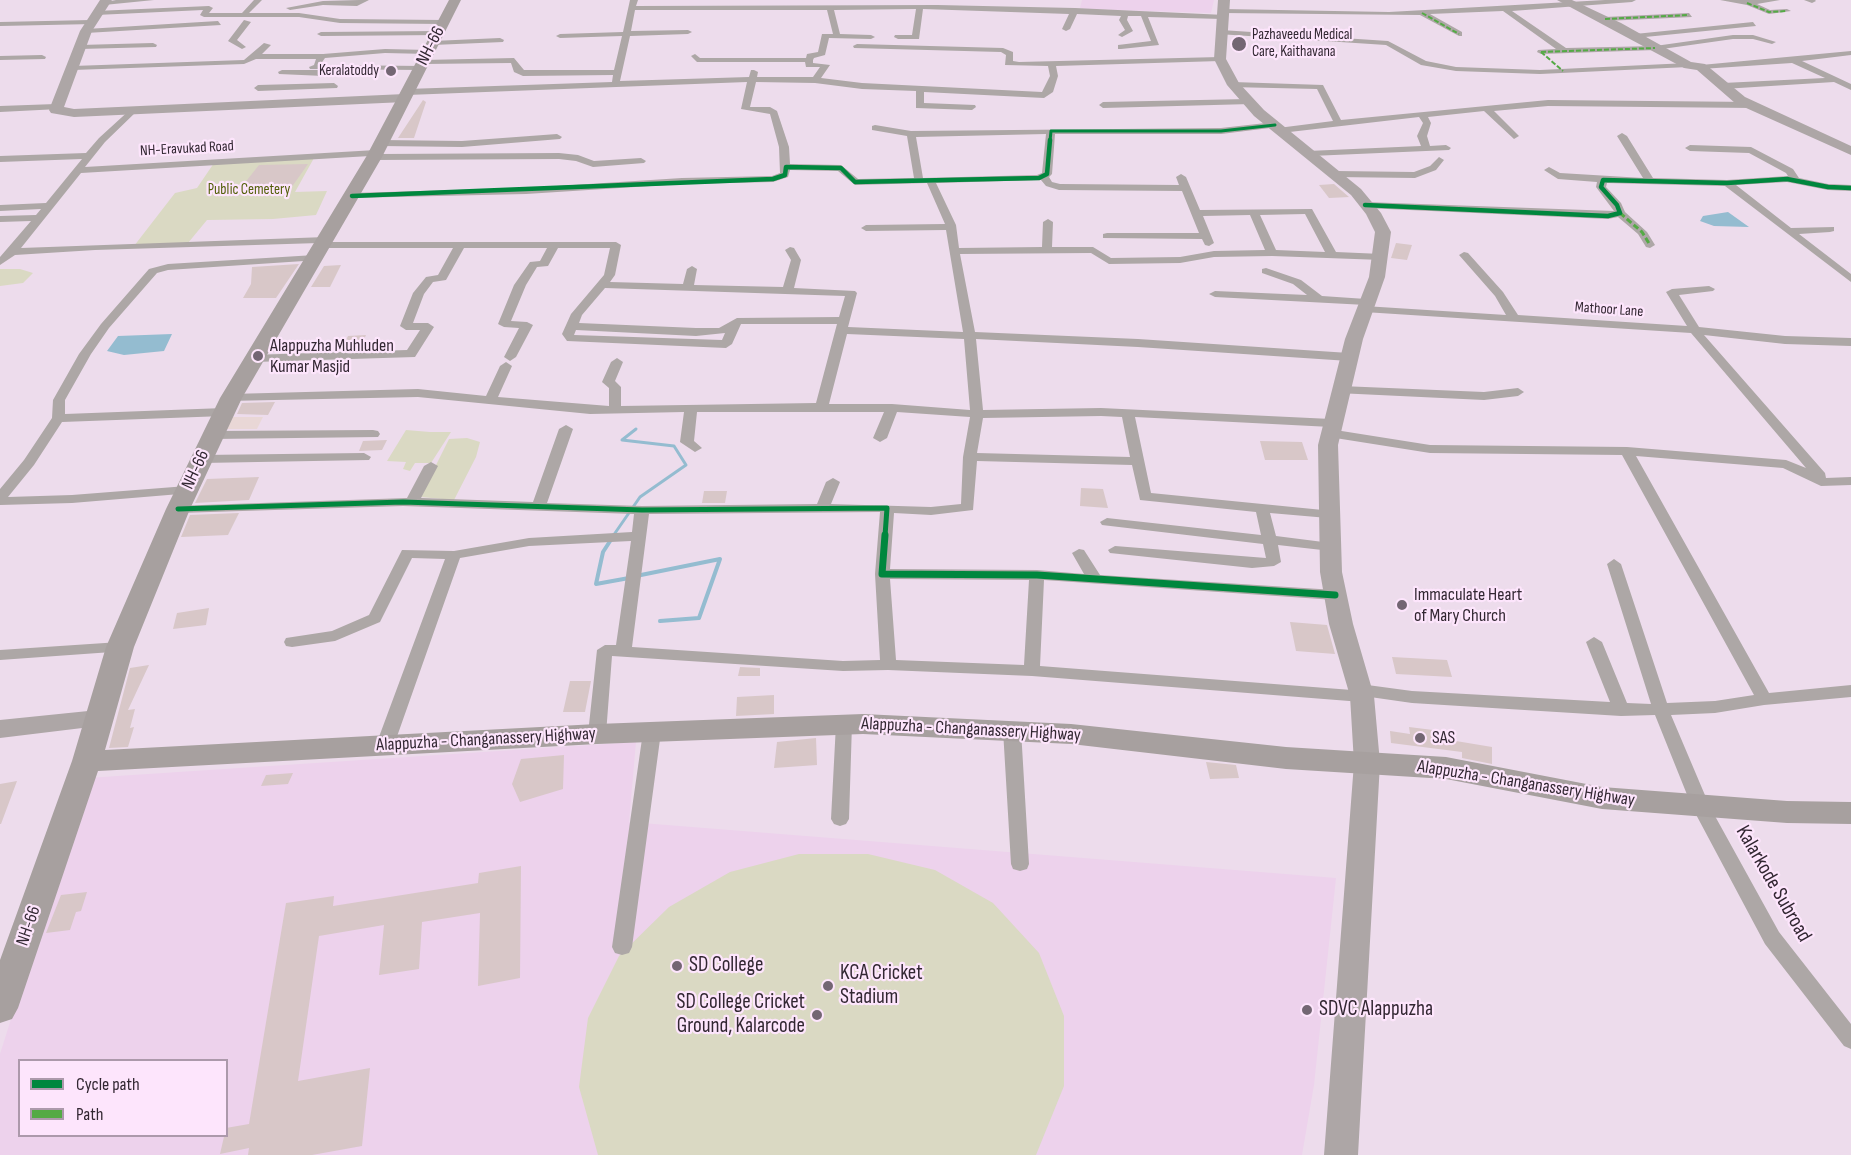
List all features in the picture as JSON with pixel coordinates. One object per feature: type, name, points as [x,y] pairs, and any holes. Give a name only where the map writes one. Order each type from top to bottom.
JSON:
[{"type":"main road","name":"NH-66","points":[[0,1008],[87,761],[120,647],[182,499],[227,405],[352,196],[455,0]]},
{"type":"main road","points":[[1569,3],[1605,19],[1660,51],[1694,66],[1740,100],[1851,151]]},
{"type":"main road","points":[[97,14],[79,50],[56,110],[74,113],[406,95]]},
{"type":"main road","points":[[1223,15],[1220,59],[1233,86],[1248,102],[1356,192],[1373,213],[1383,231],[1382,257],[1377,277],[1365,305],[1330,428],[1328,514],[1335,595],[1361,693],[1367,763],[1341,1155]]},
{"type":"main road","points":[[0,729],[98,719]]},
{"type":"main road","name":"Alappuzha - Changanassery Highway","points":[[87,761],[223,756],[597,734],[844,724],[1012,730],[1367,763],[1446,768],[1602,798],[1701,807],[1851,813]]},
{"type":"street","points":[[97,14],[150,0]]},
{"type":"street","points":[[181,0],[177,3],[216,3],[204,15],[282,10],[323,3],[357,4]]},
{"type":"street","points":[[242,47],[232,41],[247,22],[258,0]]},
{"type":"street","points":[[282,10],[293,0]]},
{"type":"street","points":[[251,11],[338,16],[365,0]]},
{"type":"street","points":[[1039,0],[1040,9]]},
{"type":"street","points":[[615,84],[633,4],[821,4],[830,8],[1040,9],[1223,15],[1422,13],[1632,0]]},
{"type":"street","points":[[1724,0],[1747,3],[1776,0]]},
{"type":"street","points":[[1747,3],[1769,12],[1787,11]]},
{"type":"street","points":[[913,46],[920,7]]},
{"type":"street","points":[[0,24],[97,14],[209,8]]},
{"type":"street","points":[[830,8],[837,36]]},
{"type":"street","points":[[1505,9],[1563,50]]},
{"type":"street","points":[[1066,29],[1075,10]]},
{"type":"street","points":[[1122,35],[1129,31],[1124,20],[1126,12]]},
{"type":"street","points":[[1121,47],[1156,43],[1143,13]]},
{"type":"street","points":[[1422,13],[1459,34]]},
{"type":"street","points":[[97,14],[170,24],[247,22]]},
{"type":"street","points":[[1223,15],[1388,42],[1403,49],[1412,58],[1437,67],[1509,72],[1694,66],[1793,60],[1851,53]]},
{"type":"street","points":[[1605,19],[1689,15]]},
{"type":"street","points":[[322,16],[431,47]]},
{"type":"street","points":[[1635,36],[1753,24]]},
{"type":"street","points":[[1716,28],[1726,38]]},
{"type":"street","points":[[560,36],[688,32]]},
{"type":"street","points":[[321,34],[431,47],[514,60],[517,70],[523,73],[618,72]]},
{"type":"street","points":[[815,80],[826,65],[809,65],[809,60],[810,56],[822,53],[825,36],[916,37]]},
{"type":"street","points":[[1618,54],[1660,51],[1726,38],[1753,37],[1772,42]]},
{"type":"street","points":[[255,57],[323,56],[500,40]]},
{"type":"street","points":[[79,50],[153,45]]},
{"type":"street","points":[[73,68],[244,62],[255,57],[267,45]]},
{"type":"street","points":[[857,46],[1003,50],[1010,54],[1008,63],[1220,59]]},
{"type":"street","points":[[323,56],[313,67],[431,47]]},
{"type":"street","points":[[79,50],[137,54]]},
{"type":"street","points":[[1563,70],[1541,52],[1563,50],[1660,51]]},
{"type":"street","points":[[695,56],[697,60],[762,57],[809,60]]},
{"type":"street","points":[[0,58],[42,57]]},
{"type":"street","points":[[742,122],[750,79],[762,57]]},
{"type":"street","points":[[1793,60],[1851,87]]},
{"type":"street","points":[[406,95],[750,79],[815,80],[920,89],[1044,95],[1049,93],[1054,76],[1051,63]]},
{"type":"street","points":[[282,72],[381,73]]},
{"type":"street","points":[[285,87],[298,72]]},
{"type":"street","points":[[326,101],[334,86],[347,73]]},
{"type":"street","points":[[1723,86],[1836,80]]},
{"type":"street","points":[[258,88],[334,86]]},
{"type":"street","points":[[1233,86],[1320,87],[1338,122]]},
{"type":"street","points":[[920,89],[919,106],[972,106]]},
{"type":"street","points":[[1103,105],[1248,102]]},
{"type":"street","points":[[874,128],[911,134],[1221,131],[1560,102],[1753,105]]},
{"type":"street","points":[[0,109],[56,107]]},
{"type":"street","points":[[1485,107],[1514,136]]},
{"type":"street","points":[[352,196],[526,192],[698,180],[773,178],[785,175],[784,147],[774,113],[770,110],[744,109]]},
{"type":"street","points":[[0,262],[40,218],[102,140],[132,110]]},
{"type":"street","points":[[1422,114],[1427,123],[1422,136],[1426,148]]},
{"type":"street","points":[[1052,131],[1044,177],[1049,184],[1059,187],[1183,182],[1214,254]]},
{"type":"street","points":[[0,500],[182,499],[412,502],[642,510],[887,508],[932,511],[968,507],[970,457],[976,414],[968,337],[951,227],[925,180],[911,134]]},
{"type":"street","points":[[1622,136],[1650,182]]},
{"type":"street","points":[[377,151],[557,137]]},
{"type":"street","points":[[1311,153],[1446,148]]},
{"type":"street","points":[[1690,148],[1751,150],[1790,171],[1794,180]]},
{"type":"street","points":[[377,151],[559,156],[578,158],[593,164],[640,161]]},
{"type":"street","name":"NH-Eravukad Road","points":[[80,170],[377,151]]},
{"type":"street","points":[[0,159],[90,156]]},
{"type":"street","points":[[1336,174],[1415,175],[1433,168],[1439,160]]},
{"type":"street","points":[[786,167],[842,168],[855,182],[1044,177]]},
{"type":"street","points":[[1550,170],[1556,176],[1603,180],[1727,183],[1794,180],[1828,187],[1851,188]]},
{"type":"street","points":[[1603,180],[1601,187],[1617,205],[1620,213],[1642,232],[1650,245]]},
{"type":"street","points":[[1727,183],[1851,279]]},
{"type":"street","points":[[1365,205],[1498,213],[1608,216],[1620,213]]},
{"type":"street","points":[[0,208],[50,206]]},
{"type":"street","points":[[1196,213],[1308,211],[1332,254]]},
{"type":"street","points":[[1254,212],[1272,253]]},
{"type":"street","points":[[0,219],[40,218]]},
{"type":"street","points":[[1047,251],[1048,222]]},
{"type":"street","points":[[866,228],[951,227]]},
{"type":"street","points":[[1791,231],[1830,230]]},
{"type":"street","points":[[1107,236],[1206,236]]},
{"type":"street","points":[[254,358],[411,354],[428,327],[406,326],[419,293],[430,279],[442,278],[455,258],[460,245]]},
{"type":"street","points":[[491,399],[527,325],[504,324],[525,278],[534,264],[544,264],[554,245]]},
{"type":"street","points":[[0,247],[13,250],[95,247],[616,245],[609,275],[577,314],[570,333],[726,344],[738,321],[842,325],[968,337],[1138,343],[1349,357]]},
{"type":"street","points":[[0,500],[58,418],[59,400],[85,354],[105,326],[153,271],[168,267],[321,247]]},
{"type":"street","points":[[788,290],[796,260],[790,250]]},
{"type":"street","points":[[954,251],[1093,250],[1109,261],[1180,260],[1214,254],[1272,253],[1382,257]]},
{"type":"street","points":[[1464,255],[1499,294],[1515,319]]},
{"type":"street","points":[[688,286],[692,269]]},
{"type":"street","points":[[1266,271],[1297,282],[1318,299]]},
{"type":"street","points":[[602,285],[851,293],[821,409]]},
{"type":"street","points":[[1709,289],[1672,292],[1695,331],[1826,483]]},
{"type":"street","name":"Mathoor Lane","points":[[1215,294],[1318,299],[1515,319],[1695,331],[1785,340],[1851,342]]},
{"type":"street","points":[[615,410],[615,387],[608,382],[616,362]]},
{"type":"street","points":[[1341,390],[1484,396],[1518,392]]},
{"type":"street","points":[[58,418],[418,393],[615,410],[780,407],[892,408],[976,414],[1128,413],[1330,428],[1430,450],[1627,451],[1786,464],[1826,483],[1851,481]]},
{"type":"street","points":[[880,438],[892,408]]},
{"type":"street","points":[[691,410],[687,442],[695,447]]},
{"type":"street","points":[[1128,413],[1145,497],[1328,514]]},
{"type":"street","points":[[539,506],[566,429]]},
{"type":"street","points":[[213,435],[373,434]]},
{"type":"street","points":[[1627,451],[1764,699]]},
{"type":"street","points":[[202,459],[364,457]]},
{"type":"street","points":[[970,457],[1137,461]]},
{"type":"street","points":[[412,502],[431,466]]},
{"type":"street","points":[[824,508],[833,482]]},
{"type":"street","points":[[887,508],[882,574],[888,665]]},
{"type":"street","points":[[1115,550],[1252,563],[1274,562],[1267,540],[1262,508]]},
{"type":"street","points":[[622,651],[642,510]]},
{"type":"street","points":[[1107,522],[1330,547]]},
{"type":"street","points":[[292,642],[335,636],[375,618],[407,553],[454,555],[529,542],[638,536]]},
{"type":"street","points":[[1079,553],[1095,579]]},
{"type":"street","points":[[385,746],[454,555]]},
{"type":"street","name":"Kalarkode Subroad","points":[[1614,564],[1661,710],[1701,807],[1772,938],[1851,1041]]},
{"type":"street","points":[[882,574],[1036,575],[1335,595]]},
{"type":"street","points":[[1032,671],[1036,575]]},
{"type":"street","points":[[1594,642],[1621,710]]},
{"type":"street","points":[[0,655],[120,647]]},
{"type":"street","points":[[597,734],[606,650],[843,666],[888,665],[1032,671],[1621,710],[1715,707],[1764,699],[1851,691]]},
{"type":"street","points":[[840,819],[844,724]]},
{"type":"street","points":[[1012,730],[1020,864]]},
{"type":"street","points":[[622,947],[652,732]]},
{"type":"shaded area","points":[[1082,0],[1214,0],[1211,13],[1085,9],[1080,8]]},
{"type":"shaded area","points":[[233,417],[263,417],[257,429],[226,429]]},
{"type":"shaded area","name":"SD College","points":[[636,742],[629,822],[1336,878],[1314,1085],[1302,1155],[0,1155],[0,1054],[87,778]]},
{"type":"green space","name":"Public Cemetery","points":[[314,158],[295,192],[327,191],[316,215],[273,219],[207,220],[188,243],[134,246],[175,193],[197,188],[214,163]]},
{"type":"green space","points":[[0,269],[20,269],[33,273],[23,283],[0,286]]},
{"type":"green space","points":[[406,430],[451,432],[431,463],[415,463],[410,471],[403,469],[406,462],[387,461]]},
{"type":"green space","points":[[467,438],[480,442],[476,457],[454,500],[420,497],[449,439]]},
{"type":"green space","name":"SD College Cricket Ground, Kalarcode","points":[[799,854],[868,854],[935,870],[993,903],[1039,953],[1064,1016],[1064,1086],[1036,1155],[598,1155],[579,1087],[588,1018],[619,956],[669,907],[730,872]]},
{"type":"water","points":[[1728,212],[1749,227],[1714,226],[1700,221],[1703,216]]},
{"type":"water","points":[[172,334],[164,351],[124,355],[107,351],[118,336]]},
{"type":"building","points":[[423,100],[426,102],[414,138],[398,138]]},
{"type":"building","points":[[308,164],[291,188],[240,189],[259,165]]},
{"type":"building","points":[[1334,184],[1350,197],[1329,198],[1319,185]]},
{"type":"building","points":[[1396,243],[1412,245],[1407,260],[1391,258]]},
{"type":"building","points":[[299,264],[276,298],[243,298],[251,284],[252,267]]},
{"type":"building","points":[[341,265],[330,287],[311,287],[324,266]]},
{"type":"building","points":[[366,335],[360,349],[341,350],[348,336]]},
{"type":"building","points":[[279,340],[307,340],[299,351],[271,352]]},
{"type":"building","points":[[275,402],[268,415],[237,414],[242,403]]},
{"type":"building","points":[[387,440],[382,450],[359,451],[363,441]]},
{"type":"building","points":[[1260,441],[1302,442],[1308,460],[1265,460]]},
{"type":"building","points":[[259,477],[249,500],[195,503],[207,479]]},
{"type":"building","points":[[1081,488],[1103,489],[1108,508],[1080,506]]},
{"type":"building","points":[[704,491],[727,491],[725,503],[702,503]]},
{"type":"building","points":[[239,513],[228,535],[181,537],[190,515]]},
{"type":"building","points":[[209,608],[206,625],[173,629],[177,613]]},
{"type":"building","points":[[1290,622],[1327,625],[1335,654],[1296,651]]},
{"type":"building","points":[[1392,657],[1447,660],[1452,677],[1396,674]]},
{"type":"building","points":[[149,665],[128,710],[135,709],[130,728],[134,727],[128,747],[109,748],[130,668]]},
{"type":"building","points":[[740,667],[760,668],[760,676],[738,676]]},
{"type":"building","points":[[570,681],[591,681],[585,712],[563,712]]},
{"type":"building","points":[[774,695],[774,714],[736,716],[737,697]]},
{"type":"building","name":"SAS","points":[[1409,727],[1449,732],[1450,740],[1492,747],[1492,764],[1462,758],[1462,752],[1391,743],[1390,731],[1410,734]]},
{"type":"building","points":[[816,738],[817,765],[774,768],[777,742]]},
{"type":"building","points":[[564,755],[563,789],[520,802],[512,784],[521,759]]},
{"type":"building","points":[[1206,762],[1236,765],[1239,778],[1210,779]]},
{"type":"building","points":[[293,773],[288,784],[261,786],[266,775]]},
{"type":"building","points":[[17,781],[1,824],[0,824],[0,784]]},
{"type":"building","points":[[521,866],[520,978],[478,986],[480,913],[422,922],[419,969],[379,975],[384,925],[319,936],[298,1081],[370,1068],[362,1146],[312,1155],[248,1155],[249,1148],[220,1154],[224,1137],[228,1137],[228,1128],[249,1124],[286,903],[334,896],[333,906],[478,883],[479,873]]},
{"type":"building","points":[[87,892],[81,911],[76,912],[70,930],[46,933],[61,895]]},
{"type":"waterway","points":[[613,536],[640,497],[686,465],[674,446],[622,440],[636,429]]},
{"type":"waterway","points":[[614,535],[603,552],[596,584],[629,578]]},
{"type":"waterway","points":[[636,576],[720,559],[699,618],[660,621]]},
{"type":"marked path","points":[[1747,3],[1769,12],[1787,11]]},
{"type":"marked path","points":[[1422,13],[1459,34]]},
{"type":"marked path","points":[[1605,19],[1689,15]]},
{"type":"marked path","points":[[1541,52],[1631,47],[1655,48]]},
{"type":"marked path","points":[[1541,52],[1563,71]]},
{"type":"marked path","points":[[1620,213],[1642,232],[1650,245]]},
{"type":"cycle path","points":[[352,196],[526,191],[682,181],[773,179],[785,175],[786,167],[841,168],[855,182],[1039,178],[1047,174],[1051,131],[1221,131],[1275,125]]},
{"type":"cycle path","points":[[1365,205],[1608,216],[1620,213],[1617,205],[1601,187],[1603,180],[1727,183],[1787,179],[1828,187],[1851,188]]},
{"type":"cycle path","points":[[178,509],[403,502],[642,510],[887,508],[882,574],[1037,575],[1335,595]]},
{"type":"place","name":"Pazhaveedu Medical Care, Kaithavana","points":[[1239,44]]},
{"type":"place","name":"Keralatoddy","points":[[391,71]]},
{"type":"place","name":"Alappuzha Muhluden Kumar Masjid","points":[[258,356]]},
{"type":"place","name":"Immaculate Heart of Mary Church","points":[[1402,605]]},
{"type":"place","name":"SAS","points":[[1420,738]]},
{"type":"place","name":"SD College","points":[[677,966]]},
{"type":"place","name":"KCA Cricket Stadium","points":[[828,986]]},
{"type":"place","name":"SDVC Alappuzha","points":[[1307,1010]]},
{"type":"place","name":"SD College Cricket Ground, Kalarcode","points":[[817,1015]]}]
